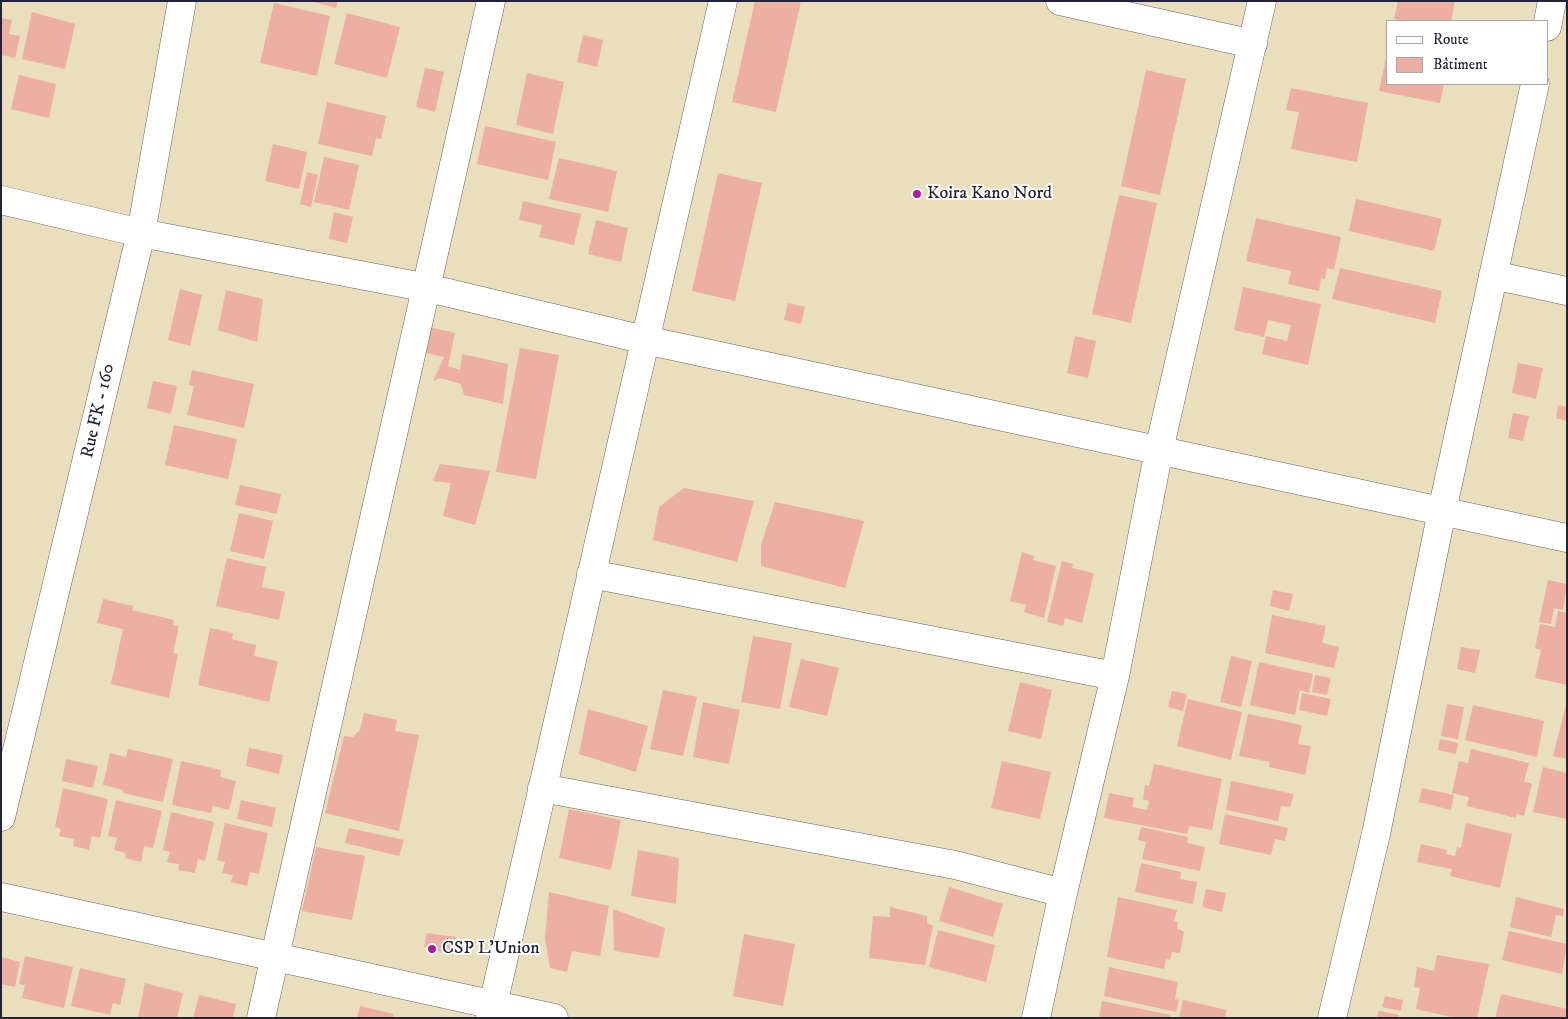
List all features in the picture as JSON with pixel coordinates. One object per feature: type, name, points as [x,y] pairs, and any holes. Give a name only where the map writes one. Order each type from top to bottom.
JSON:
[{"type":"street","name":"Rue FK - 160","points":[[1,818],[142,233],[182,1]]},
{"type":"street","points":[[261,1018],[428,288],[491,1]]},
{"type":"street","points":[[491,1011],[723,1]]},
{"type":"street","points":[[1060,1],[1252,44]]},
{"type":"street","points":[[1036,1018],[1063,893],[1115,676],[1158,450],[1262,1]]},
{"type":"street","points":[[1548,22],[1552,1]]},
{"type":"street","points":[[1332,1018],[1378,824],[1442,511],[1534,85]]},
{"type":"street","points":[[1,200],[142,233],[428,288],[645,340],[1567,538]]},
{"type":"street","points":[[1493,275],[1567,292]]},
{"type":"street","points":[[591,574],[1115,676]]},
{"type":"street","points":[[542,788],[955,864],[1063,893]]},
{"type":"street","points":[[1,897],[274,957],[491,1011],[554,1018]]},
{"type":"building","points":[[311,1],[338,1],[336,8]]},
{"type":"building","points":[[755,1],[801,1],[776,112],[732,102]]},
{"type":"building","points":[[1398,1],[1455,1],[1451,20],[1394,19]]},
{"type":"building","points":[[274,3],[330,16],[317,76],[260,63]]},
{"type":"building","points":[[32,12],[75,24],[65,69],[22,59]]},
{"type":"building","points":[[347,13],[400,27],[387,78],[334,64]]},
{"type":"building","points":[[1,18],[12,20],[9,34],[20,36],[15,58],[1,55]]},
{"type":"building","points":[[583,35],[603,40],[597,67],[577,62]]},
{"type":"building","points":[[1386,58],[1386,85],[1444,85],[1440,103],[1379,91]]},
{"type":"building","points":[[425,68],[444,72],[435,112],[416,107]]},
{"type":"building","points":[[1146,70],[1186,79],[1160,195],[1121,186]]},
{"type":"building","points":[[527,73],[564,82],[553,134],[516,125]]},
{"type":"building","points":[[19,75],[56,84],[49,118],[11,109]]},
{"type":"building","points":[[1291,88],[1368,103],[1357,162],[1291,149],[1299,112],[1286,110]]},
{"type":"building","points":[[327,102],[386,116],[381,139],[376,138],[372,156],[318,144]]},
{"type":"building","points":[[485,126],[556,142],[548,180],[477,164]]},
{"type":"building","points":[[273,144],[307,152],[299,189],[265,181]]},
{"type":"building","points":[[324,157],[359,165],[349,210],[314,202]]},
{"type":"building","points":[[559,158],[617,171],[608,212],[549,199]]},
{"type":"building","points":[[307,172],[318,175],[311,207],[300,204]]},
{"type":"building","points":[[718,173],[762,183],[735,301],[692,291]]},
{"type":"building","points":[[1119,195],[1157,203],[1131,323],[1092,314]]},
{"type":"building","points":[[1356,199],[1442,219],[1434,251],[1349,231]]},
{"type":"building","points":[[523,201],[581,214],[574,245],[539,237],[542,225],[519,220]]},
{"type":"building","points":[[334,212],[353,217],[347,243],[329,239]]},
{"type":"building","points":[[1256,218],[1341,237],[1334,270],[1327,268],[1325,279],[1321,278],[1319,291],[1288,284],[1291,271],[1246,261]]},
{"type":"building","points":[[596,220],[628,228],[621,262],[588,254]]},
{"type":"building","points":[[1340,268],[1442,291],[1435,323],[1332,299]]},
{"type":"building","points":[[1243,287],[1321,304],[1308,365],[1262,354],[1266,336],[1287,341],[1291,325],[1268,320],[1264,337],[1234,330]]},
{"type":"building","points":[[180,289],[202,295],[190,346],[168,340]]},
{"type":"building","points":[[226,290],[263,299],[257,342],[218,330]]},
{"type":"building","points":[[788,303],[805,307],[801,324],[784,320]]},
{"type":"building","points":[[429,327],[455,333],[448,366],[460,370],[462,354],[508,364],[503,404],[464,395],[461,384],[440,378],[433,381],[444,357],[426,353]]},
{"type":"building","points":[[1075,336],[1096,341],[1088,378],[1067,373]]},
{"type":"building","points":[[520,348],[559,355],[536,479],[496,472]]},
{"type":"building","points":[[1518,363],[1543,368],[1536,399],[1512,393]]},
{"type":"building","points":[[192,370],[254,384],[244,428],[187,415],[194,386],[189,385]]},
{"type":"building","points":[[153,381],[177,386],[171,414],[147,408]]},
{"type":"building","points":[[1558,405],[1567,407],[1567,421],[1556,418]]},
{"type":"building","points":[[1513,413],[1529,416],[1523,441],[1508,438]]},
{"type":"building","points":[[174,425],[237,439],[228,479],[165,465]]},
{"type":"building","points":[[440,464],[490,471],[475,525],[443,516],[451,483],[433,481]]},
{"type":"building","points":[[240,485],[281,494],[277,514],[235,505]]},
{"type":"building","points":[[684,488],[754,501],[737,562],[653,540],[659,507]]},
{"type":"building","points":[[775,502],[864,521],[845,588],[761,566],[761,545]]},
{"type":"building","points":[[239,513],[273,521],[264,559],[230,551]]},
{"type":"building","points":[[1022,552],[1034,556],[1033,560],[1056,566],[1044,618],[1024,612],[1026,605],[1010,601]]},
{"type":"building","points":[[227,558],[266,567],[262,587],[285,592],[279,620],[216,606]]},
{"type":"building","points":[[1062,561],[1073,564],[1072,568],[1094,573],[1082,623],[1065,618],[1063,626],[1047,622]]},
{"type":"building","points":[[1548,580],[1567,584],[1563,610],[1554,608],[1551,624],[1539,622]]},
{"type":"building","points":[[1273,590],[1293,594],[1289,611],[1270,606]]},
{"type":"building","points":[[103,599],[133,606],[132,610],[174,620],[173,625],[179,626],[173,653],[178,654],[169,698],[111,684],[123,629],[97,623]]},
{"type":"building","points":[[1558,611],[1567,613],[1567,685],[1535,678],[1541,650],[1535,648],[1540,624],[1555,627]]},
{"type":"building","points":[[1272,615],[1326,626],[1322,643],[1339,647],[1334,668],[1265,653]]},
{"type":"building","points":[[210,628],[233,633],[232,639],[256,645],[254,656],[278,661],[269,702],[198,685]]},
{"type":"building","points":[[753,636],[792,643],[780,709],[741,702]]},
{"type":"building","points":[[1461,647],[1480,650],[1475,673],[1457,669]]},
{"type":"building","points":[[1231,656],[1252,661],[1241,707],[1220,702]]},
{"type":"building","points":[[801,659],[839,668],[827,716],[789,707]]},
{"type":"building","points":[[1259,662],[1313,674],[1309,693],[1300,690],[1295,715],[1250,705]]},
{"type":"building","points":[[1315,675],[1331,678],[1327,695],[1312,692]]},
{"type":"building","points":[[1020,682],[1052,690],[1041,739],[1008,731]]},
{"type":"building","points":[[663,690],[697,697],[683,756],[650,749]]},
{"type":"building","points":[[1172,691],[1187,694],[1183,711],[1168,707]]},
{"type":"building","points":[[1302,693],[1331,699],[1327,716],[1299,710]]},
{"type":"building","points":[[1188,699],[1242,712],[1231,760],[1177,746]]},
{"type":"building","points":[[1567,701],[1567,759],[1553,756]]},
{"type":"building","points":[[703,702],[740,710],[729,764],[693,757]]},
{"type":"building","points":[[1447,704],[1464,707],[1458,739],[1441,736]]},
{"type":"building","points":[[1473,705],[1544,721],[1537,757],[1465,740]]},
{"type":"building","points":[[588,709],[648,726],[636,772],[579,754]]},
{"type":"building","points":[[364,713],[397,720],[395,731],[419,735],[399,831],[325,813],[344,736],[353,737],[360,730]]},
{"type":"building","points":[[1248,714],[1302,725],[1298,744],[1311,746],[1305,775],[1269,767],[1270,762],[1239,756]]},
{"type":"building","points":[[1440,739],[1458,743],[1456,754],[1438,750]]},
{"type":"building","points":[[249,748],[283,755],[279,774],[246,766]]},
{"type":"building","points":[[128,749],[173,759],[163,802],[123,793],[123,790],[103,785],[110,753],[126,757]]},
{"type":"building","points":[[1471,749],[1529,763],[1524,781],[1532,784],[1524,816],[1517,814],[1516,818],[1467,806],[1469,797],[1452,793],[1459,761],[1468,763]]},
{"type":"building","points":[[66,759],[98,766],[93,788],[62,781]]},
{"type":"building","points":[[181,761],[221,770],[220,777],[236,781],[229,810],[213,806],[211,813],[172,805]]},
{"type":"building","points":[[1002,761],[1051,772],[1040,819],[991,808]]},
{"type":"building","points":[[1154,764],[1222,779],[1212,830],[1189,826],[1187,834],[1104,818],[1109,793],[1134,798],[1132,807],[1147,810],[1149,801],[1143,799],[1145,785],[1149,786]]},
{"type":"building","points":[[1543,767],[1567,773],[1567,819],[1533,812]]},
{"type":"building","points":[[1231,781],[1294,794],[1290,807],[1281,806],[1278,821],[1226,810]]},
{"type":"building","points":[[63,788],[108,799],[100,838],[92,836],[89,850],[73,846],[74,839],[59,836],[61,829],[55,827]]},
{"type":"building","points":[[1422,788],[1454,795],[1451,810],[1419,802]]},
{"type":"building","points":[[116,800],[162,811],[153,848],[144,846],[141,862],[125,858],[126,853],[114,850],[117,838],[108,836]]},
{"type":"building","points":[[241,800],[276,808],[272,827],[237,819]]},
{"type":"building","points":[[569,809],[621,820],[611,870],[559,858]]},
{"type":"building","points":[[171,812],[214,822],[205,861],[198,859],[195,873],[178,870],[179,864],[167,862],[170,852],[163,850]]},
{"type":"building","points":[[1225,814],[1288,828],[1285,841],[1275,839],[1271,855],[1219,844]]},
{"type":"building","points":[[225,823],[268,833],[259,874],[250,872],[247,886],[231,882],[233,875],[222,873],[225,862],[217,860]]},
{"type":"building","points":[[1466,823],[1512,834],[1500,888],[1450,876],[1452,869],[1417,862],[1421,844],[1447,850],[1446,854],[1455,856],[1457,847],[1461,848]]},
{"type":"building","points":[[1141,827],[1188,837],[1187,843],[1205,847],[1200,871],[1142,859],[1146,842],[1138,840]]},
{"type":"building","points":[[349,828],[404,840],[399,856],[345,843]]},
{"type":"building","points":[[316,847],[365,856],[352,920],[302,911]]},
{"type":"building","points":[[638,850],[679,858],[676,904],[631,896]]},
{"type":"building","points":[[1141,863],[1181,872],[1180,879],[1197,882],[1193,904],[1135,892]]},
{"type":"building","points":[[949,887],[1003,904],[993,937],[939,921]]},
{"type":"building","points":[[1206,889],[1226,893],[1222,912],[1202,907]]},
{"type":"building","points":[[549,892],[609,906],[600,956],[572,951],[567,972],[550,968],[545,939]]},
{"type":"building","points":[[1118,897],[1177,910],[1174,921],[1178,922],[1177,929],[1184,931],[1180,953],[1172,952],[1170,960],[1166,959],[1164,969],[1107,957]]},
{"type":"building","points":[[1516,897],[1564,909],[1563,916],[1556,915],[1551,937],[1510,927]]},
{"type":"building","points":[[890,907],[927,916],[927,923],[933,926],[925,965],[869,958],[873,916],[890,917]]},
{"type":"building","points":[[613,909],[665,928],[659,958],[614,951]]},
{"type":"building","points":[[938,930],[995,945],[986,982],[929,967]]},
{"type":"building","points":[[1509,931],[1567,944],[1562,974],[1502,960]]},
{"type":"building","points":[[427,933],[456,937],[453,955],[424,947]]},
{"type":"building","points":[[744,934],[795,944],[783,1006],[733,996]]},
{"type":"building","points":[[1437,955],[1489,964],[1477,1018],[1456,1018],[1416,1009],[1420,988],[1414,987],[1417,967],[1434,971]]},
{"type":"building","points":[[25,956],[73,967],[64,1008],[22,998],[25,985],[19,984]]},
{"type":"building","points":[[1,957],[20,962],[15,987],[1,984]]},
{"type":"building","points":[[1109,967],[1178,982],[1175,999],[1179,1000],[1176,1012],[1104,996]]},
{"type":"building","points":[[80,968],[126,979],[120,1005],[113,1003],[110,1015],[71,1006]]},
{"type":"building","points":[[145,983],[183,993],[177,1018],[138,1018]]},
{"type":"building","points":[[1501,994],[1567,1009],[1567,1018],[1495,1018]]},
{"type":"building","points":[[199,995],[236,1004],[233,1018],[193,1018]]},
{"type":"building","points":[[1385,996],[1403,1000],[1401,1011],[1382,1007]]},
{"type":"building","points":[[1183,1000],[1227,1010],[1225,1018],[1179,1018]]},
{"type":"building","points":[[1102,1001],[1171,1015],[1170,1018],[1099,1018]]},
{"type":"building","points":[[360,1006],[394,1014],[393,1018],[357,1018]]},
{"type":"building","points":[[1379,1011],[1399,1015],[1398,1018],[1377,1018]]},
{"type":"place","name":"Koira Kano Nord","points":[[917,194]]},
{"type":"place","name":"CSP L'Union","points":[[432,949]]}]
